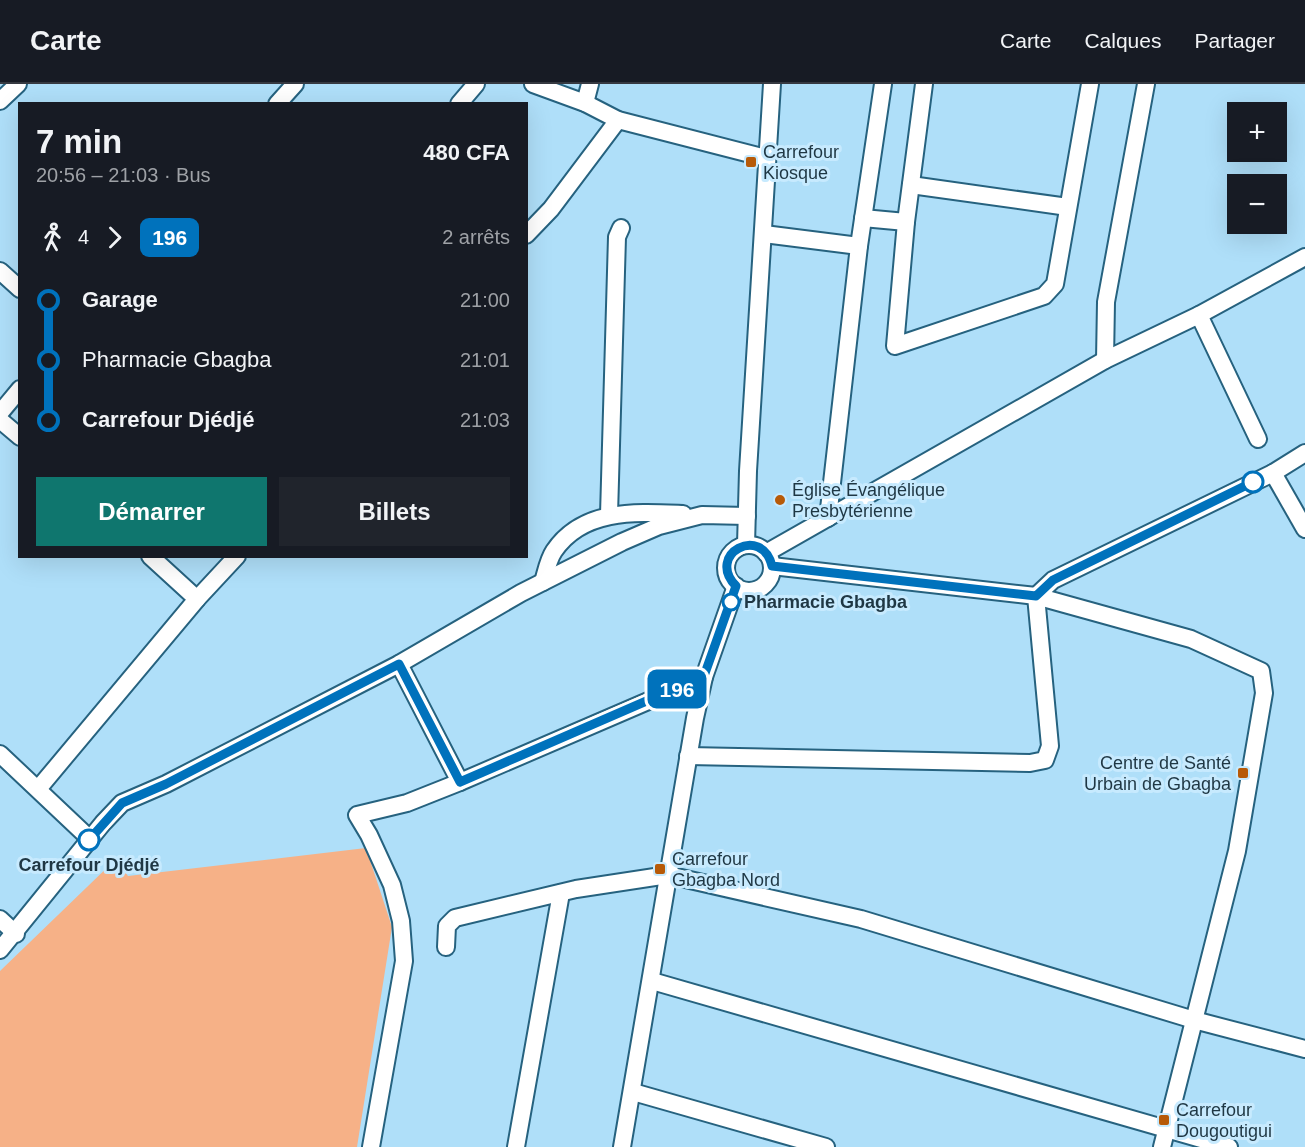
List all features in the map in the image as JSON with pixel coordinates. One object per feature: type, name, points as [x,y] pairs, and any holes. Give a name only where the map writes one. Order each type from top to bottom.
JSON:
[{"type":"street","points":[[0,101],[18,84]]},
{"type":"street","points":[[279,102],[295,84]]},
{"type":"street","points":[[461,102],[476,84]]},
{"type":"street","points":[[533,84],[585,104],[618,120],[766,158]]},
{"type":"street","points":[[585,104],[590,84]]},
{"type":"street","points":[[747,545],[766,158],[772,84]]},
{"type":"street","points":[[828,518],[859,246],[883,84]]},
{"type":"street","points":[[924,84],[906,222],[895,346],[1044,296],[1055,284],[1090,84]]},
{"type":"street","points":[[1106,360],[1106,302],[1146,84]]},
{"type":"street","points":[[528,233],[551,209],[618,120]]},
{"type":"street","points":[[911,185],[1068,207]]},
{"type":"street","points":[[863,218],[906,222]]},
{"type":"street","points":[[609,515],[616,237],[621,228]]},
{"type":"street","points":[[764,234],[859,246]]},
{"type":"street","points":[[769,559],[828,518],[1106,360],[1199,315],[1305,257]]},
{"type":"street","points":[[0,271],[18,287]]},
{"type":"street","points":[[1199,315],[1258,439]]},
{"type":"street","points":[[0,413],[18,391]]},
{"type":"street","points":[[0,420],[18,435]]},
{"type":"street","points":[[1036,596],[1053,580],[1273,472],[1305,453]]},
{"type":"street","points":[[1273,472],[1305,529]]},
{"type":"street","points":[[0,950],[16,934],[90,839],[122,803],[166,784],[399,664],[543,582],[659,526],[702,514]]},
{"type":"street","points":[[543,582],[552,553],[566,535],[578,527],[609,515],[747,516]]},
{"type":"street","points":[[747,545],[761,548],[769,559],[772,573],[764,585],[750,590],[736,586],[727,573],[727,566],[733,552],[747,545]]},
{"type":"street","points":[[152,558],[197,599]]},
{"type":"street","points":[[38,789],[197,599],[235,558]]},
{"type":"street","points":[[769,559],[1036,596],[1191,639],[1261,671],[1264,693],[1237,851],[1164,1139]]},
{"type":"street","points":[[622,1147],[652,981],[688,756],[704,676],[736,586]]},
{"type":"street","points":[[688,756],[1030,763],[1045,760],[1050,746],[1036,596]]},
{"type":"street","points":[[399,664],[460,782]]},
{"type":"street","points":[[371,1147],[404,961],[401,921],[392,885],[357,815],[406,803],[460,782],[704,676]]},
{"type":"street","points":[[0,754],[90,839]]},
{"type":"street","points":[[446,947],[447,926],[455,918],[561,893],[668,875],[861,919],[1194,1020],[1305,1049]]},
{"type":"street","points":[[516,1147],[561,893]]},
{"type":"street","points":[[0,919],[16,934]]},
{"type":"street","points":[[652,981],[1164,1139],[1229,1147]]},
{"type":"street","points":[[633,1092],[826,1147]]},
{"type":"shaded area","points":[[366,848],[392,927],[357,1147],[0,1147],[0,971],[116,859],[128,876]]},
{"type":"bus line","name":"196","points":[[89,840],[122,803],[166,784],[399,664],[460,782],[704,676],[736,586],[727,573],[727,566],[729,558],[739,547],[754,545],[761,548],[770,559],[772,566],[1036,596],[1053,580],[1253,482]]},
{"type":"place","name":"Carrefour Kiosque","points":[[751,162]]},
{"type":"place","name":"Église Évangélique Presbytérienne","points":[[780,500]]},
{"type":"place","name":"Pharmacie Gbagba","points":[[731,602]]},
{"type":"place","name":"Centre de Santé Urbain de Gbagba","points":[[1243,773]]},
{"type":"place","name":"Carrefour Djédjé","points":[[89,840]]},
{"type":"place","name":"Carrefour Gbagba Nord","points":[[660,869]]},
{"type":"place","name":"Carrefour Dougoutigui","points":[[1164,1120]]}]
